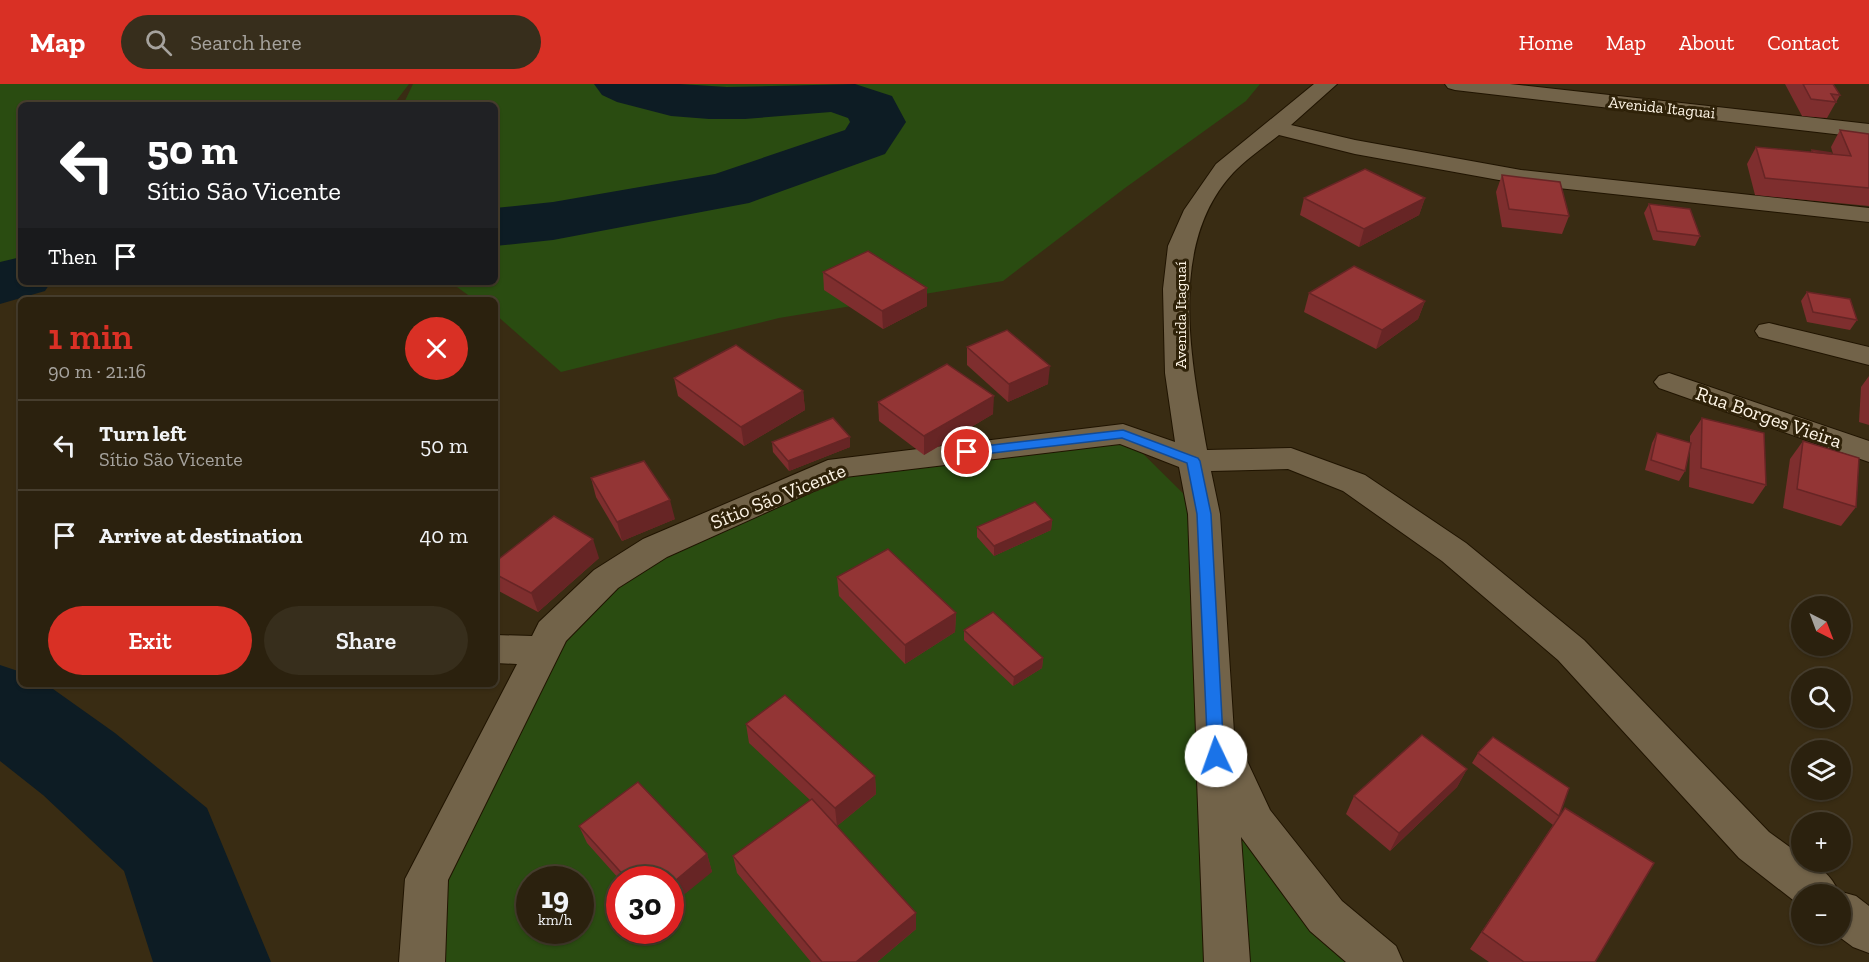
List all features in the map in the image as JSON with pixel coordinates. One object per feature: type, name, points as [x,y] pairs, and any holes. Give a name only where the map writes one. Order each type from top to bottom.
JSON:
[{"type":"street","name":"Avenida Itaguaí","points":[[1193,461],[1179,373],[1176,288],[1180,246],[1196,210],[1224,169],[1327,84]]},
{"type":"street","name":"Avenida Itaguai","points":[[1455,84],[1869,131]]},
{"type":"street","points":[[1273,127],[1355,147],[1521,177],[1869,215]]},
{"type":"street","points":[[1769,332],[1869,356]]},
{"type":"street","name":"Rua Borges Vieira","points":[[1669,382],[1869,452]]},
{"type":"street","name":"Sítio São Vicente","points":[[422,962],[426,879],[552,632],[606,579],[655,548],[838,467],[1123,434],[1193,461]]},
{"type":"street","points":[[1227,962],[1204,514],[1193,461],[1291,458],[1354,483],[1454,552],[1571,650],[1754,845],[1805,884]]},
{"type":"street","points":[[498,649],[543,651]]},
{"type":"street","points":[[1215,733],[1255,823],[1326,916],[1380,962]]},
{"type":"street","points":[[1851,919],[1869,932]]},
{"type":"green space","points":[[0,84],[409,84],[395,102],[18,102],[18,282],[0,287]]},
{"type":"green space","points":[[413,84],[1260,84],[1246,101],[1125,188],[1003,281],[779,318],[561,372],[498,317],[498,297],[471,297],[454,285],[498,285],[498,102],[404,102]]},
{"type":"green space","points":[[1123,434],[1204,514],[1215,733],[1326,916],[1380,962],[409,962],[491,753],[606,579],[839,467]]},
{"type":"building","points":[[1803,84],[1833,84],[1840,95],[1831,94],[1836,102],[1811,99]]},
{"type":"building","points":[[1840,130],[1869,134],[1869,188],[1765,178],[1756,147],[1851,156]]},
{"type":"building","points":[[1812,150],[1831,153],[1831,154],[1813,152]]},
{"type":"building","points":[[1365,169],[1425,198],[1364,229],[1304,198]]},
{"type":"building","points":[[1502,175],[1560,182],[1569,216],[1509,209]]},
{"type":"building","points":[[1649,204],[1690,209],[1700,236],[1657,231]]},
{"type":"building","points":[[868,251],[927,288],[882,311],[823,272]]},
{"type":"building","points":[[1354,266],[1425,301],[1382,330],[1309,293]]},
{"type":"building","points":[[1807,292],[1850,299],[1857,320],[1813,312]]},
{"type":"building","points":[[1007,330],[1050,366],[1009,384],[967,347]]},
{"type":"building","points":[[736,345],[803,391],[741,427],[674,378]]},
{"type":"building","points":[[947,364],[994,396],[924,436],[878,402]]},
{"type":"building","points":[[833,418],[850,437],[788,461],[772,442]]},
{"type":"building","points":[[1702,418],[1764,433],[1766,485],[1701,468]]},
{"type":"building","points":[[1657,433],[1691,443],[1685,471],[1651,460]]},
{"type":"building","points":[[1803,441],[1859,458],[1856,507],[1797,489]]},
{"type":"building","points":[[644,461],[670,500],[617,522],[591,478]]},
{"type":"building","points":[[1035,502],[1052,520],[994,546],[977,527]]},
{"type":"building","points":[[554,516],[593,539],[531,593],[498,576],[498,560]]},
{"type":"building","points":[[888,549],[956,613],[905,645],[837,577]]},
{"type":"building","points":[[993,612],[1043,658],[1014,677],[964,630]]},
{"type":"building","points":[[785,695],[875,776],[835,808],[746,724]]},
{"type":"building","points":[[1422,735],[1467,769],[1399,833],[1354,796]]},
{"type":"building","points":[[1493,737],[1569,788],[1559,816],[1478,753]]},
{"type":"building","points":[[638,782],[707,854],[684,873],[684,866],[615,866],[579,826]]},
{"type":"building","points":[[812,799],[916,913],[856,962],[822,962],[733,856]]},
{"type":"building","points":[[1565,808],[1654,863],[1595,962],[1524,962],[1482,932]]},
{"type":"waterway","points":[[498,227],[553,221],[727,190],[865,142],[878,122],[872,108],[841,97],[821,96],[762,102],[690,102],[653,96],[621,84]]},
{"type":"waterway","points":[[0,284],[18,278]]},
{"type":"waterway","points":[[0,705],[79,764],[169,843],[212,962]]},
{"type":"route","points":[[967,452],[1123,434],[1193,461],[1204,514],[1216,756]]}]
